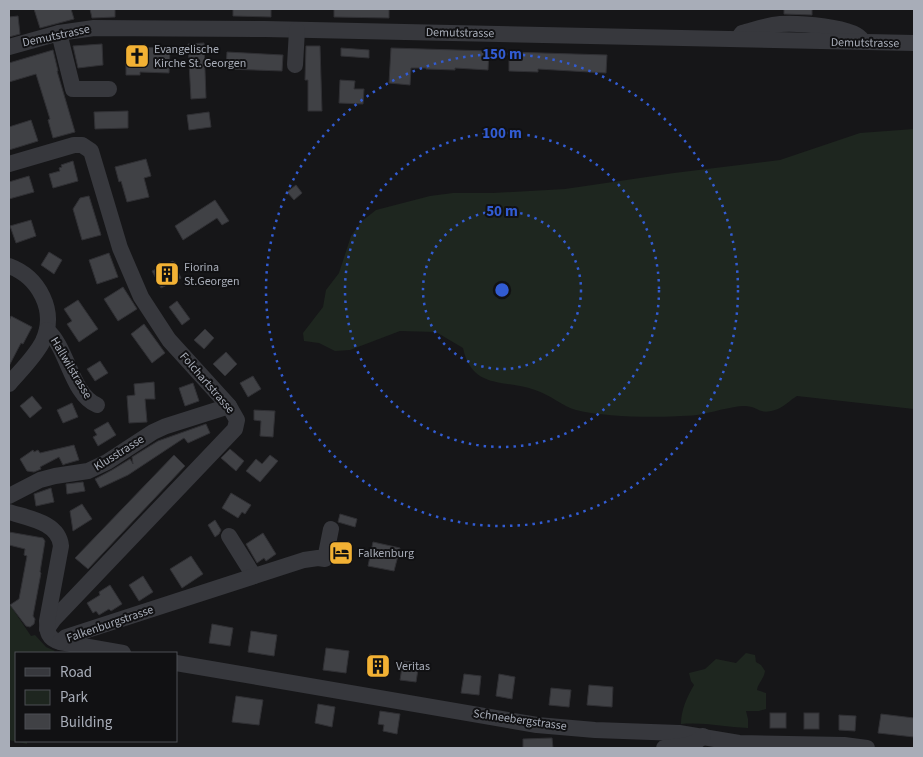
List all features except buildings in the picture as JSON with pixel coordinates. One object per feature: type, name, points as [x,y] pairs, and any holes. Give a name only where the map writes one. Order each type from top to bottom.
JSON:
[{"type":"street","name":"Demutstrasse","points":[[9,47],[59,33],[94,28],[297,30],[914,43]]},
{"type":"street","points":[[295,64],[297,30]]},
{"type":"street","points":[[59,33],[73,89],[109,89]]},
{"type":"street","name":"Folchartstrasse","points":[[9,164],[74,144],[86,146],[93,154],[120,248],[141,296],[169,340],[229,406],[237,420],[235,429],[54,619],[47,629]]},
{"type":"street","points":[[9,266],[32,280],[42,294],[48,312],[46,330],[40,347],[10,382]]},
{"type":"street","name":"Hallwilstrasse","points":[[46,330],[58,342],[74,378],[87,399],[97,405]]},
{"type":"street","name":"Klusstrasse","points":[[9,496],[40,480],[88,472],[153,432],[229,406]]},
{"type":"street","name":"Falkenburgstrasse","points":[[9,512],[44,524],[57,534],[60,540],[61,546],[48,613],[47,629],[51,638],[60,642],[66,637],[304,560],[325,559],[331,529]]},
{"type":"street","points":[[229,536],[254,576]]},
{"type":"street","points":[[60,642],[117,652]]},
{"type":"street","name":"Schneebergstrasse","points":[[178,663],[537,725],[614,731],[679,733],[739,743],[844,745],[867,748]]},
{"type":"street","points":[[664,748],[690,744],[699,741],[703,736]]},
{"type":"green space","points":[[914,129],[914,409],[797,396],[781,408],[766,412],[741,406],[684,416],[636,417],[604,415],[576,410],[535,390],[491,381],[482,377],[474,371],[467,361],[463,348],[436,332],[400,331],[350,350],[335,351],[319,343],[304,341],[303,333],[323,307],[326,290],[339,273],[351,236],[362,221],[376,210],[430,196],[453,193],[565,189],[780,160],[860,133]]},
{"type":"green space","points":[[10,605],[31,636],[35,635],[46,647],[55,651],[15,652],[15,741],[9,740]]},
{"type":"green space","points":[[746,653],[755,655],[756,662],[765,671],[757,690],[766,693],[766,709],[746,711],[748,728],[681,724],[685,704],[694,685],[689,673],[705,669],[716,659],[736,663]]},
{"type":"place","name":"Evangelische Kirche St. Georgen","points":[[137,56]]},
{"type":"place","name":"Fiorina St.Georgen","points":[[167,274]]},
{"type":"place","name":"Falkenburg","points":[[341,553]]},
{"type":"place","name":"Veritas","points":[[378,666]]}]
